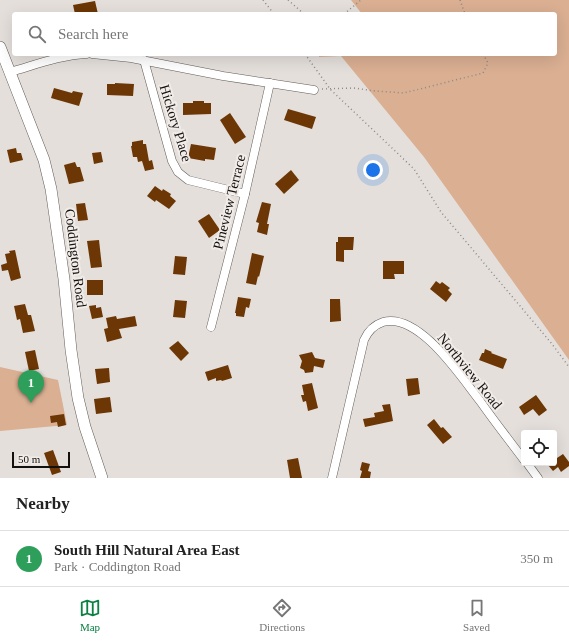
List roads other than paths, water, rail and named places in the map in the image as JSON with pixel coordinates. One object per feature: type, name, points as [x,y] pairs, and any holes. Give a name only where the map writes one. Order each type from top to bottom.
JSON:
[{"type":"street","name":"Coddington Road","points":[[0,47],[44,160],[51,189],[64,279],[71,350],[78,398],[84,427],[102,478]]},
{"type":"street","points":[[10,72],[71,56]]},
{"type":"street","points":[[119,56],[218,75],[314,90]]},
{"type":"street","name":"Hickory Place","points":[[144,60],[172,161],[178,172],[182,177],[194,182],[245,194]]},
{"type":"street","name":"Pineview Terrace","points":[[211,327],[245,194],[270,83]]},
{"type":"street","name":"Northview Road","points":[[332,478],[364,340],[366,335],[375,326],[392,320],[399,321],[410,326],[429,340],[459,374],[521,456]]},
{"type":"street","points":[[528,466],[538,478]]},
{"type":"place","name":"South Hill Natural Area East","points":[[31,403]]}]
